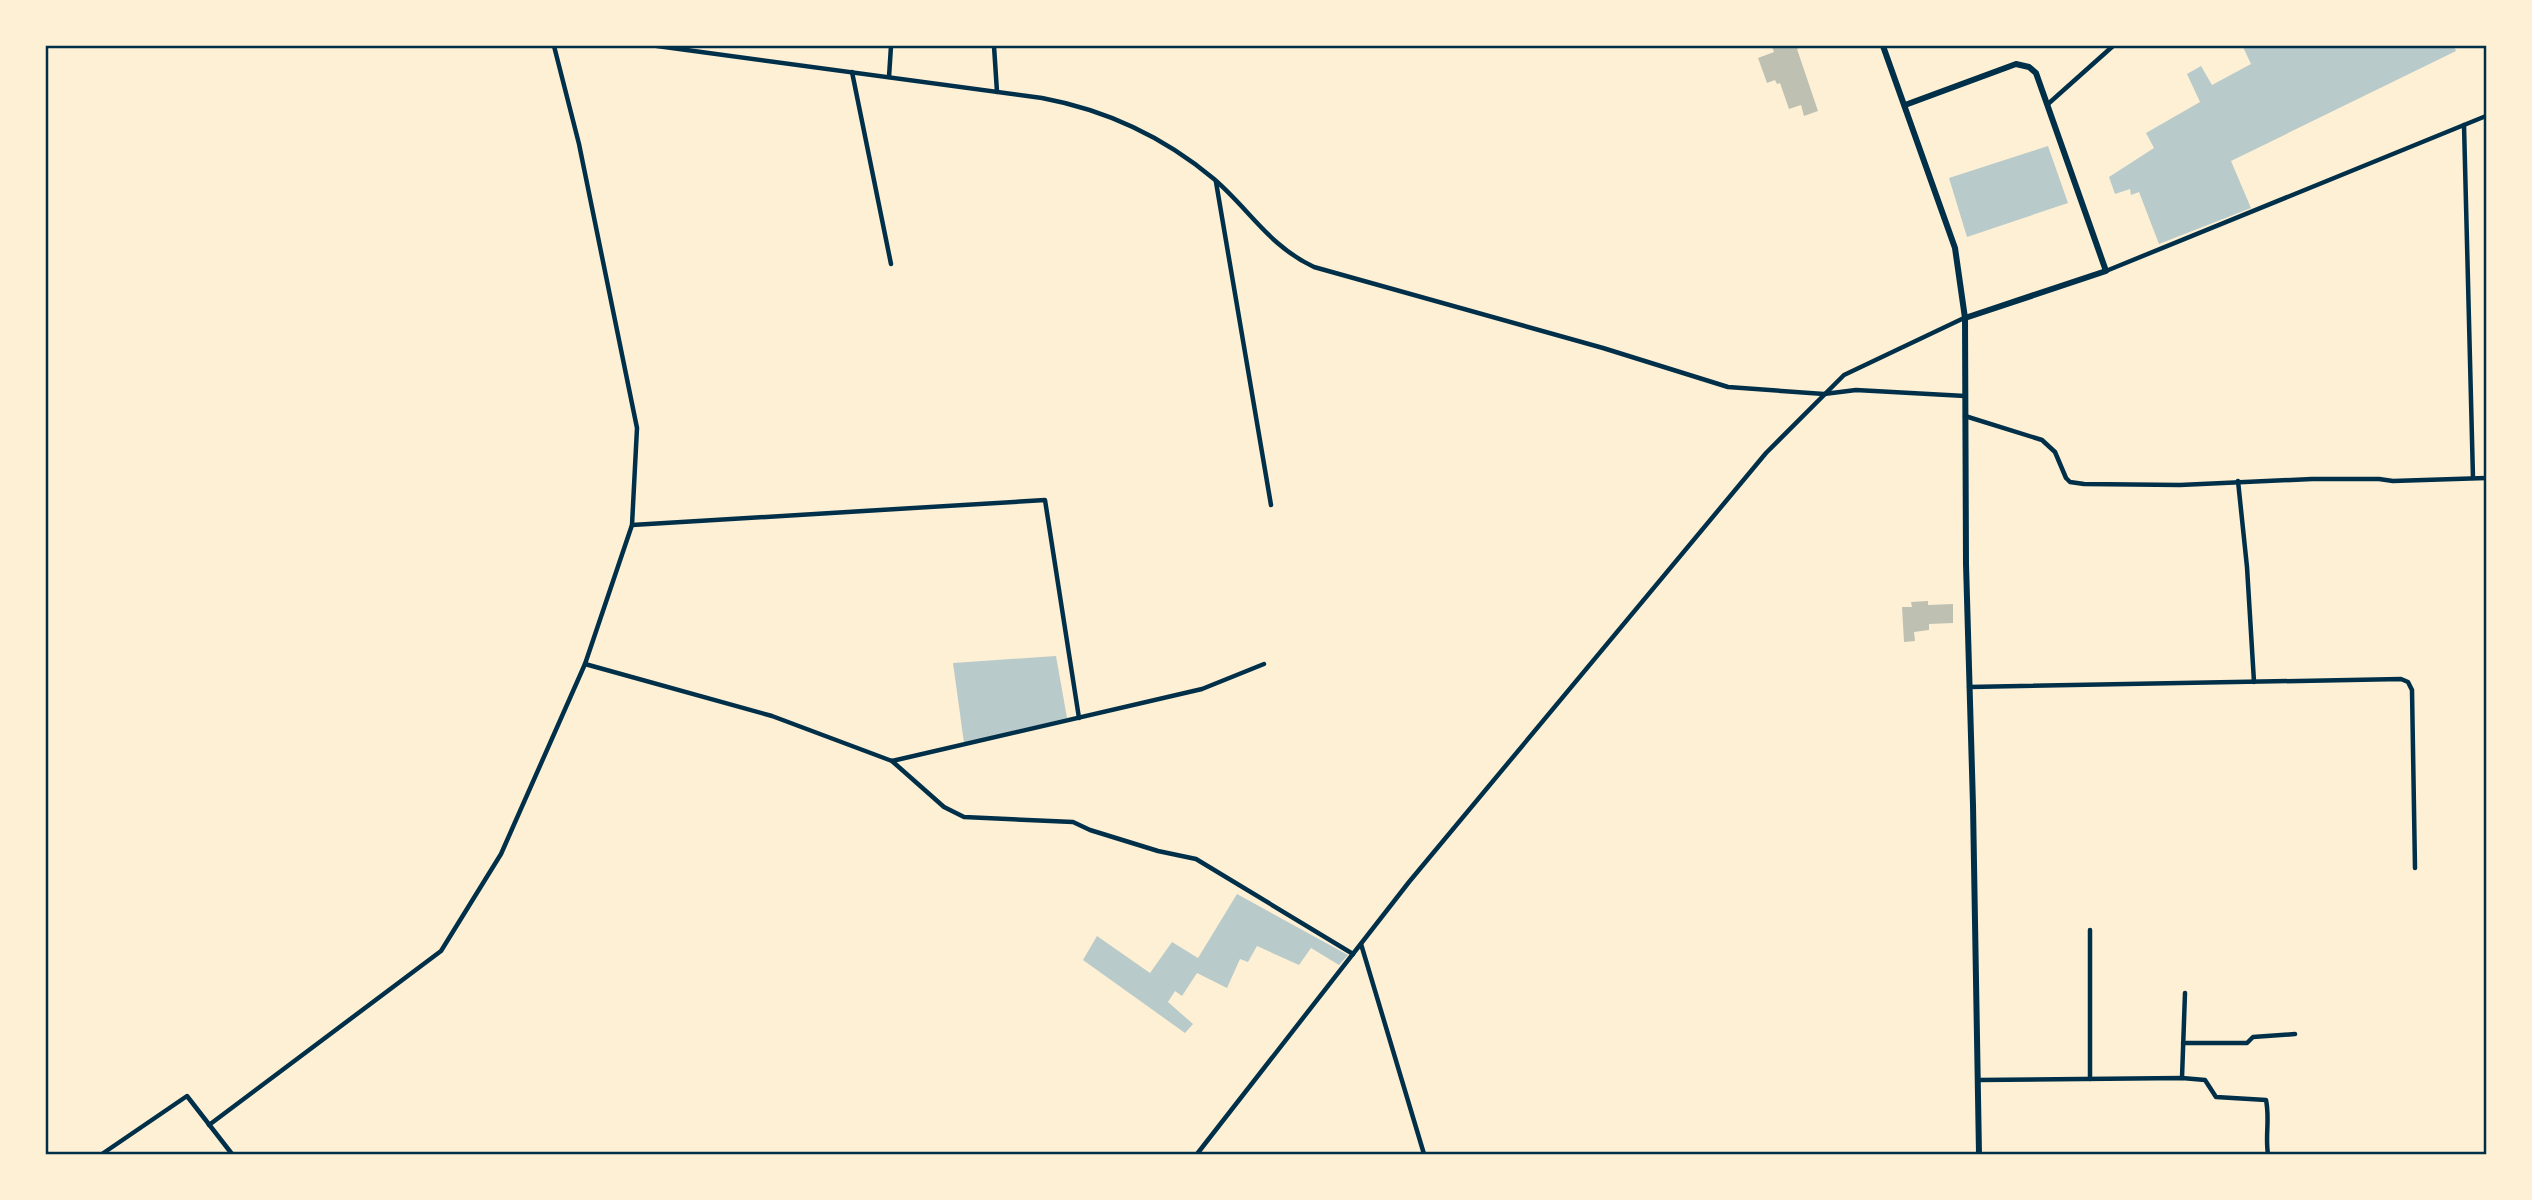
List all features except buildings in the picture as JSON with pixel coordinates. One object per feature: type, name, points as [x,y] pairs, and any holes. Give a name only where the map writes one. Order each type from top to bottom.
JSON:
[{"type":"main road","points":[[1883,46],[1955,248],[1965,318],[1968,687],[1973,805],[1979,1154]]},
{"type":"main road","points":[[1905,105],[2016,64],[2036,72],[2106,271],[1965,318]]},
{"type":"street","points":[[209,1125],[441,951],[501,854],[585,664],[632,525],[637,428],[579,144],[554,46]]},
{"type":"street","points":[[657,46],[1073,104],[1124,122],[1163,142],[1216,181],[1278,245],[1314,267],[1603,348],[1728,387],[1824,394],[1856,390],[1965,396]]},
{"type":"street","points":[[890,77],[891,46]]},
{"type":"street","points":[[994,46],[997,92]]},
{"type":"street","points":[[2049,104],[2113,46]]},
{"type":"street","points":[[852,72],[891,264]]},
{"type":"street","points":[[2106,271],[2487,116]]},
{"type":"street","points":[[2465,125],[2473,478]]},
{"type":"street","points":[[1216,181],[1271,505]]},
{"type":"street","points":[[1196,1154],[1409,882],[1766,453],[1844,375],[1965,318]]},
{"type":"street","points":[[1965,416],[2042,440],[2055,452],[2066,478],[2070,482],[2084,484],[2180,485],[2238,481],[2487,478]]},
{"type":"street","points":[[2238,481],[2247,567],[2254,682]]},
{"type":"street","points":[[632,525],[1045,500],[1079,718]]},
{"type":"street","points":[[585,664],[772,716],[892,761],[944,807],[964,817],[1073,822],[1158,851],[1196,859],[1353,954]]},
{"type":"street","points":[[892,761],[1202,689],[1264,664]]},
{"type":"street","points":[[1968,687],[2401,679],[2408,682],[2412,690],[2415,868]]},
{"type":"street","points":[[2090,930],[2090,1079]]},
{"type":"street","points":[[1361,944],[1424,1154]]},
{"type":"street","points":[[2182,1078],[2185,993]]},
{"type":"street","points":[[2183,1043],[2246,1043],[2253,1037],[2295,1034]]},
{"type":"street","points":[[1977,1080],[2205,1080],[2216,1097],[2266,1100],[2270,1115],[2266,1131],[2268,1154]]},
{"type":"street","points":[[102,1154],[187,1096],[232,1154]]},
{"type":"shaded area","points":[[2454,46],[2456,51],[2231,161],[2251,208],[2159,244],[2139,192],[2131,195],[2130,189],[2115,194],[2109,177],[2154,148],[2146,133],[2200,102],[2187,74],[2201,66],[2212,85],[2251,64],[2243,47]]},
{"type":"shaded area","points":[[2048,146],[2068,203],[1967,237],[1949,178]]},
{"type":"shaded area","points":[[1056,656],[1067,718],[964,743],[953,663]]},
{"type":"shaded area","points":[[1237,894],[1348,955],[1339,965],[1311,948],[1299,965],[1257,946],[1248,962],[1240,959],[1227,988],[1197,973],[1182,996],[1175,991],[1168,1002],[1193,1024],[1185,1033],[1083,960],[1097,936],[1150,973],[1172,942],[1198,958]]}]
